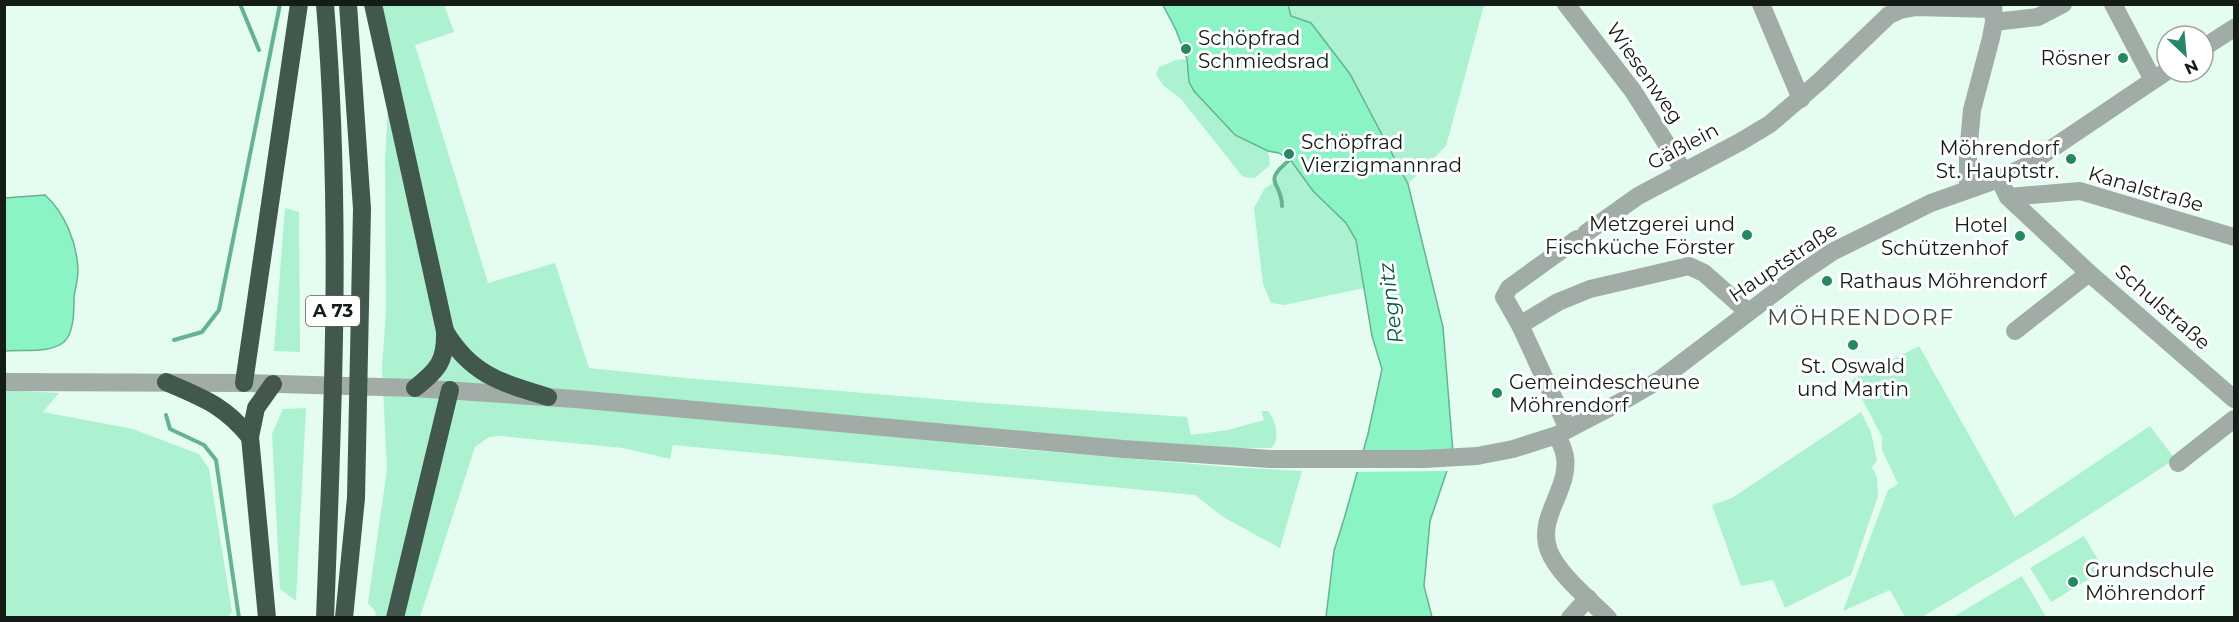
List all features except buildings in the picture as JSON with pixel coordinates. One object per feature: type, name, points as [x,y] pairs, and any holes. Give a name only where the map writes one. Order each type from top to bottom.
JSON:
[{"type":"highway","points":[[244,383],[299,4]]},
{"type":"highway","name":"A 73","points":[[325,4],[331,81],[335,191],[332,435],[325,618]]},
{"type":"highway","name":"A 73","points":[[344,618],[357,498],[362,209],[348,4]]},
{"type":"highway","points":[[373,4],[445,331],[446,348],[442,359],[431,376],[416,388]]},
{"type":"highway","points":[[445,331],[464,358],[478,369],[517,387],[548,397]]},
{"type":"highway","points":[[166,382],[214,404],[229,414],[250,437]]},
{"type":"highway","points":[[267,618],[250,437],[256,408],[273,384]]},
{"type":"highway","points":[[396,618],[450,390]]},
{"type":"street","name":"Wiesenweg","points":[[1566,4],[1633,91],[1683,170]]},
{"type":"street","points":[[1761,4],[1801,99]]},
{"type":"street","name":"Gäßlein","points":[[1608,618],[1558,566],[1550,553],[1545,529],[1564,476],[1565,457],[1562,432],[1520,326],[1505,301],[1506,291],[1638,196],[1770,124],[1801,99],[1889,15],[1916,7],[1993,12],[2008,22],[2038,17],[2063,4]]},
{"type":"street","points":[[2114,4],[2155,67]]},
{"type":"street","points":[[1968,189],[1972,110],[1993,12]]},
{"type":"street","points":[[2215,40],[2235,28]]},
{"type":"street","name":"Hauptstraße","points":[[4,382],[244,383],[416,388],[548,397],[1123,449],[1302,459],[1453,459],[1513,450],[1599,415],[1661,379],[1748,312],[1832,252],[1907,214],[1999,179],[2026,166],[2155,78]]},
{"type":"street","name":"Schulstraße","points":[[1999,179],[2008,197],[2089,273],[2235,399]]},
{"type":"street","name":"Kanalstraße","points":[[2008,197],[2080,191],[2235,237]]},
{"type":"street","points":[[1520,326],[1558,302],[1590,289],[1689,266],[1711,278],[1748,312]]},
{"type":"street","name":"Schulstraße","points":[[2015,331],[2089,273]]},
{"type":"street","points":[[2178,464],[2235,419]]},
{"type":"street","points":[[1570,618],[1588,598]]},
{"type":"shaded area","points":[[1288,4],[1484,5],[1446,146],[1408,184],[1350,74],[1305,20],[1291,16]]},
{"type":"shaded area","points":[[382,5],[444,5],[454,32],[415,45],[488,283],[555,263],[589,368],[985,403],[1187,417],[1191,435],[1228,430],[1264,420],[1261,411],[1268,411],[1273,419],[1277,435],[1271,448],[1214,448],[982,430],[980,446],[1302,471],[1280,548],[1223,517],[1195,495],[673,445],[670,459],[623,448],[501,436],[489,437],[475,447],[420,617],[376,617],[375,611],[368,603],[387,470],[382,368],[386,311],[385,163],[391,49]]},
{"type":"shaded area","points":[[1187,59],[1186,65],[1235,134],[1268,151],[1270,165],[1255,178],[1243,177],[1181,99],[1163,85],[1156,74],[1159,67],[1176,60]]},
{"type":"shaded area","points":[[1292,162],[1313,191],[1346,223],[1356,240],[1364,288],[1284,305],[1271,303],[1263,284],[1254,208],[1265,188],[1277,181],[1279,170]]},
{"type":"shaded area","points":[[285,208],[299,212],[300,352],[274,351]]},
{"type":"shaded area","points":[[1919,346],[2015,517],[2150,426],[2175,459],[2052,539],[1922,617],[1905,617],[1890,590],[1843,611],[1888,490],[1898,484],[1882,450],[1882,437],[1852,380]]},
{"type":"shaded area","points":[[4,390],[59,393],[43,412],[133,429],[199,454],[209,469],[232,612],[227,617],[5,617]]},
{"type":"shaded area","points":[[306,408],[296,601],[280,589],[272,434],[283,409]]},
{"type":"shaded area","points":[[1861,412],[1871,432],[1877,461],[1872,467],[1877,477],[1878,496],[1851,575],[1785,608],[1773,580],[1741,586],[1712,505],[1732,498]]},
{"type":"shaded area","points":[[2084,536],[2104,570],[2051,602],[2030,568]]},
{"type":"shaded area","points":[[2022,576],[2046,617],[1953,617]]},
{"type":"water","name":"Regnitz","points":[[1163,5],[1288,5],[1291,16],[1311,23],[1350,74],[1408,184],[1443,327],[1453,453],[1430,521],[1424,586],[1432,617],[1326,617],[1334,551],[1368,434],[1382,369],[1372,336],[1356,240],[1346,223],[1313,191],[1292,162],[1279,153],[1268,151],[1235,135],[1194,91],[1189,82],[1187,59]]},
{"type":"water","points":[[45,195],[69,229],[75,249],[78,273],[72,328],[64,342],[58,346],[43,350],[5,351],[5,198]]},
{"type":"pier","points":[[1360,451],[1456,454],[1450,471],[1354,472]]},
{"type":"waterway","points":[[240,4],[259,50]]},
{"type":"waterway","points":[[174,340],[202,332],[219,310],[280,4]]},
{"type":"waterway","points":[[1282,206],[1275,178],[1291,159]]},
{"type":"waterway","points":[[166,415],[170,429],[204,445],[216,460],[239,618]]},
{"type":"place","name":"Schöpfrad Schmiedsrad","points":[[1186,49]]},
{"type":"place","name":"Rösner","points":[[2123,58]]},
{"type":"place","name":"Schöpfrad Vierzigmannrad","points":[[1289,154]]},
{"type":"place","name":"Möhrendorf St. Hauptstr.","points":[[2071,159]]},
{"type":"place","name":"Metzgerei und Fischküche Förster","points":[[1747,235]]},
{"type":"place","name":"Hotel Schützenhof","points":[[2020,236]]},
{"type":"place","name":"Rathaus Möhrendorf","points":[[1827,281]]},
{"type":"place","name":"St. Oswald und Martin","points":[[1853,345]]},
{"type":"place","name":"Gemeindescheune Möhrendorf","points":[[1497,393]]},
{"type":"place","name":"Grundschule Möhrendorf","points":[[2073,582]]},
{"type":"district","name":"MÖHRENDORF","points":[[1861,317]]}]
